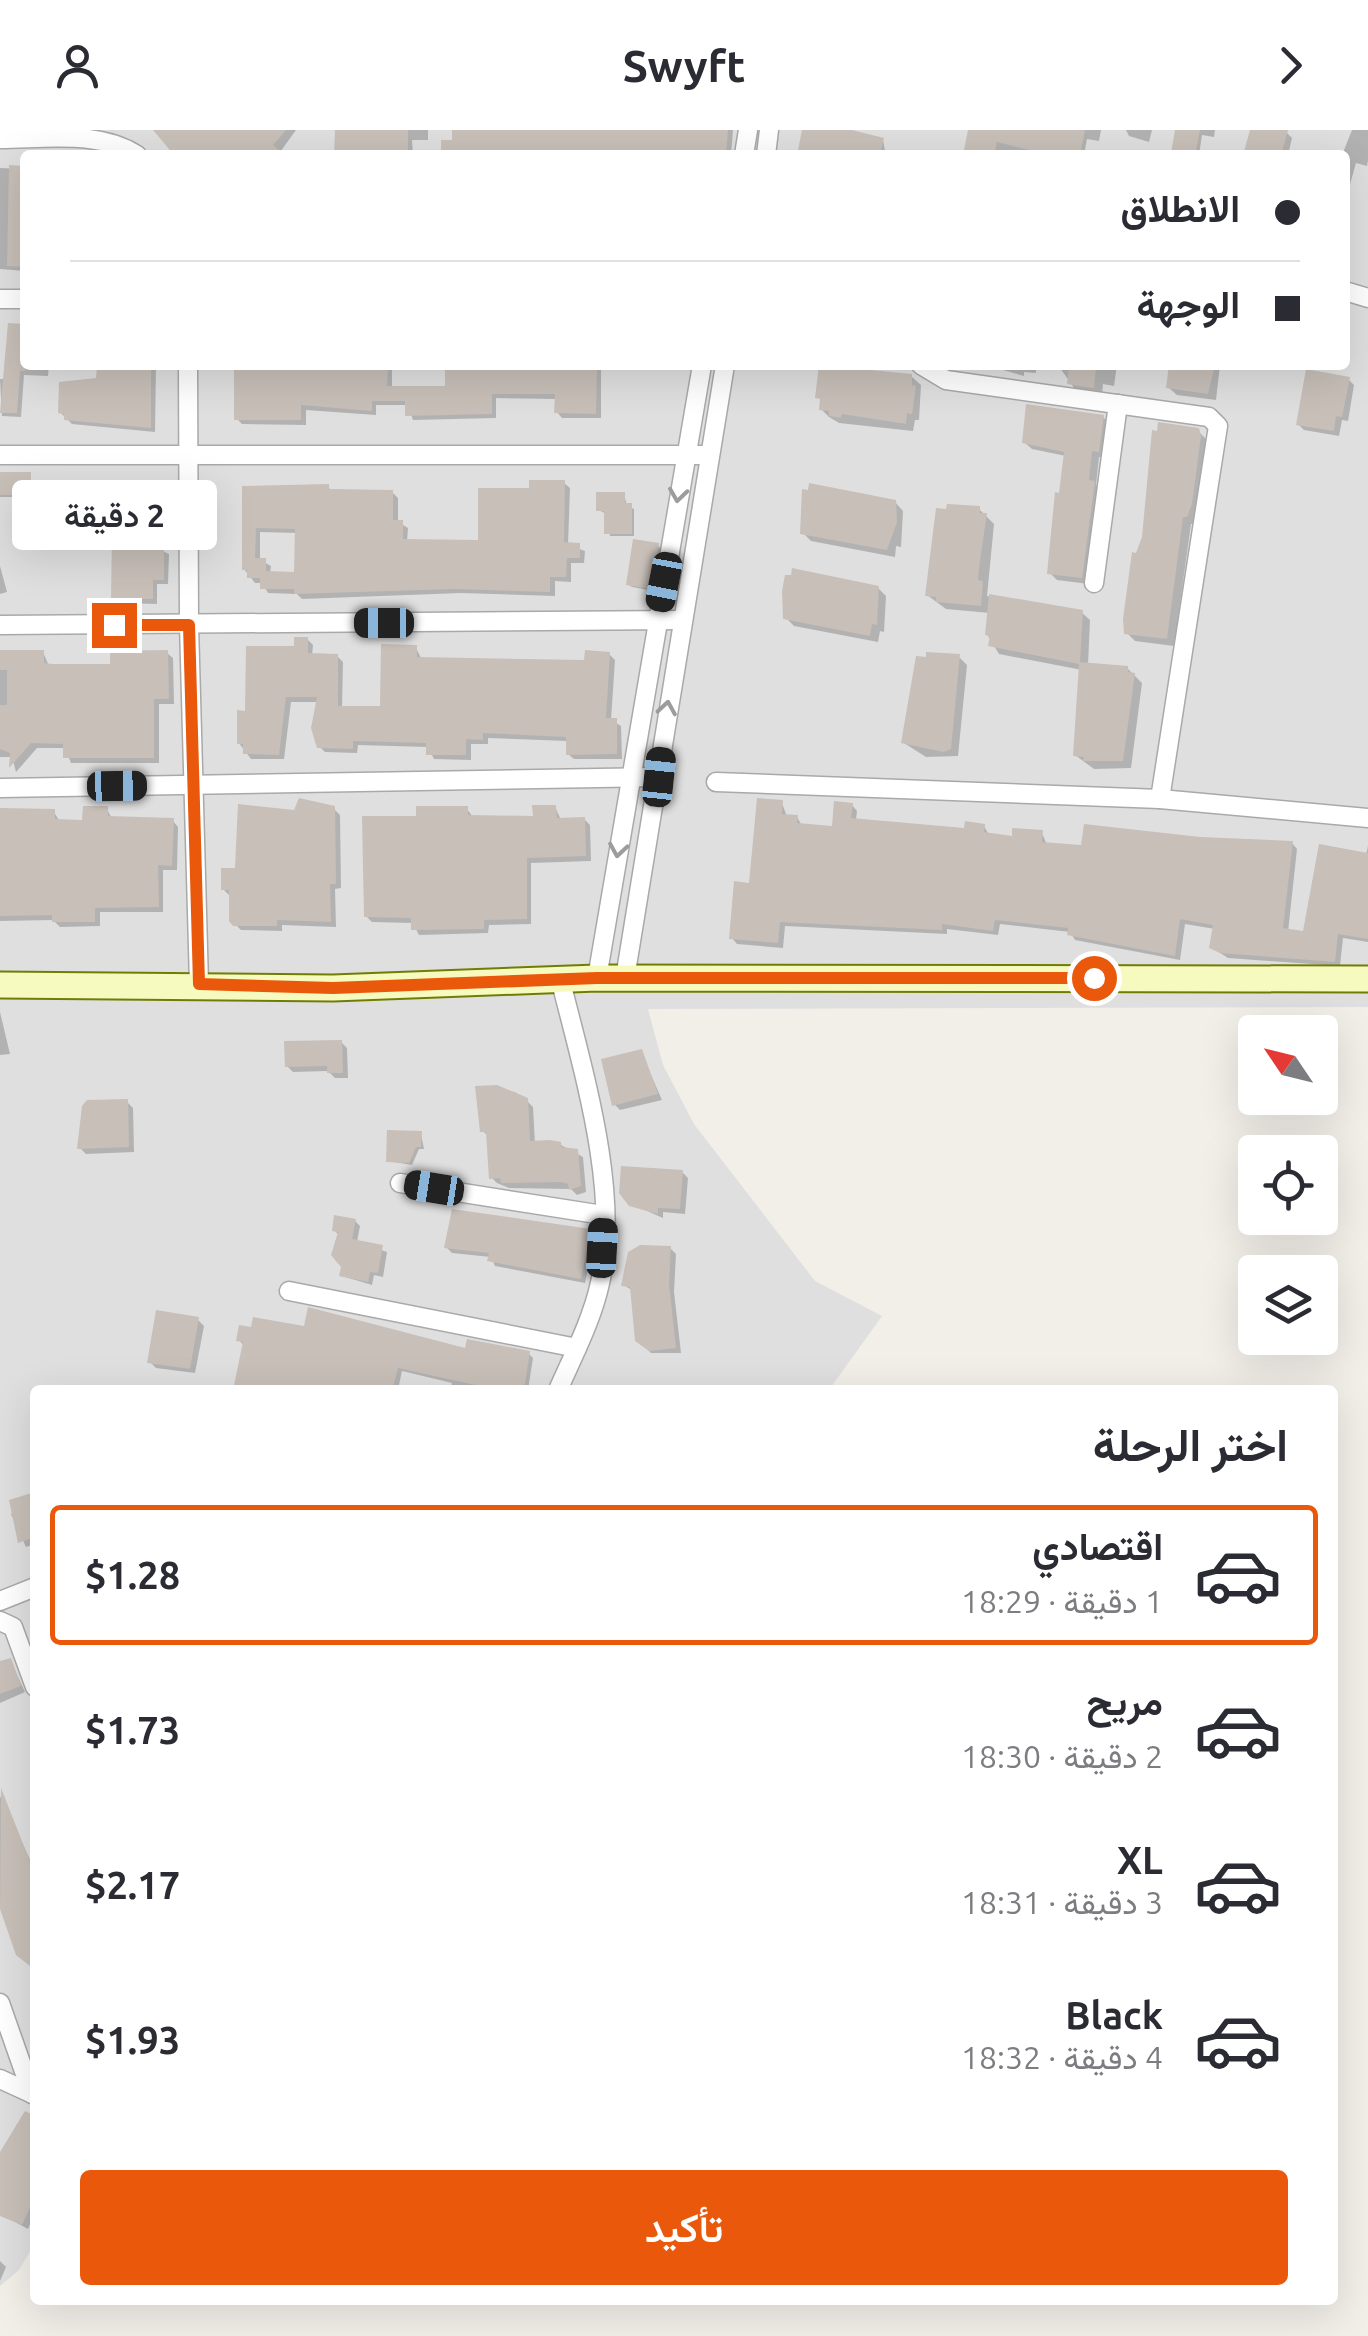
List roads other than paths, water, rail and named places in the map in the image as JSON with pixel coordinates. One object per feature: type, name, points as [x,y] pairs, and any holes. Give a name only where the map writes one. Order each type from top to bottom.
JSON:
[{"type":"street","points":[[0,140],[86,134],[126,150]]},
{"type":"street","points":[[188,370],[189,625],[199,984]]},
{"type":"street","points":[[597,978],[683,454],[701,370]]},
{"type":"street","points":[[626,978],[725,370]]},
{"type":"street","points":[[929,370],[946,380],[1209,417],[1218,426],[1160,799]]},
{"type":"street","points":[[1094,583],[1118,404]]},
{"type":"street","points":[[0,455],[709,454]]},
{"type":"street","points":[[0,625],[682,620]]},
{"type":"street","points":[[0,788],[659,777]]},
{"type":"street","points":[[716,782],[1160,799],[1368,818]]},
{"type":"street","points":[[0,985],[333,988],[597,978],[1368,979]]},
{"type":"street","points":[[560,1385],[600,1282],[603,1215],[597,1126],[561,982]]},
{"type":"street","points":[[400,1183],[603,1215]]},
{"type":"street","points":[[288,1291],[577,1348]]},
{"type":"street","points":[[0,1601],[30,1589]]},
{"type":"street","points":[[0,1620],[13,1626],[30,1673]]},
{"type":"street","points":[[0,2002],[30,2086]]},
{"type":"street","points":[[0,2079],[30,2093]]}]
